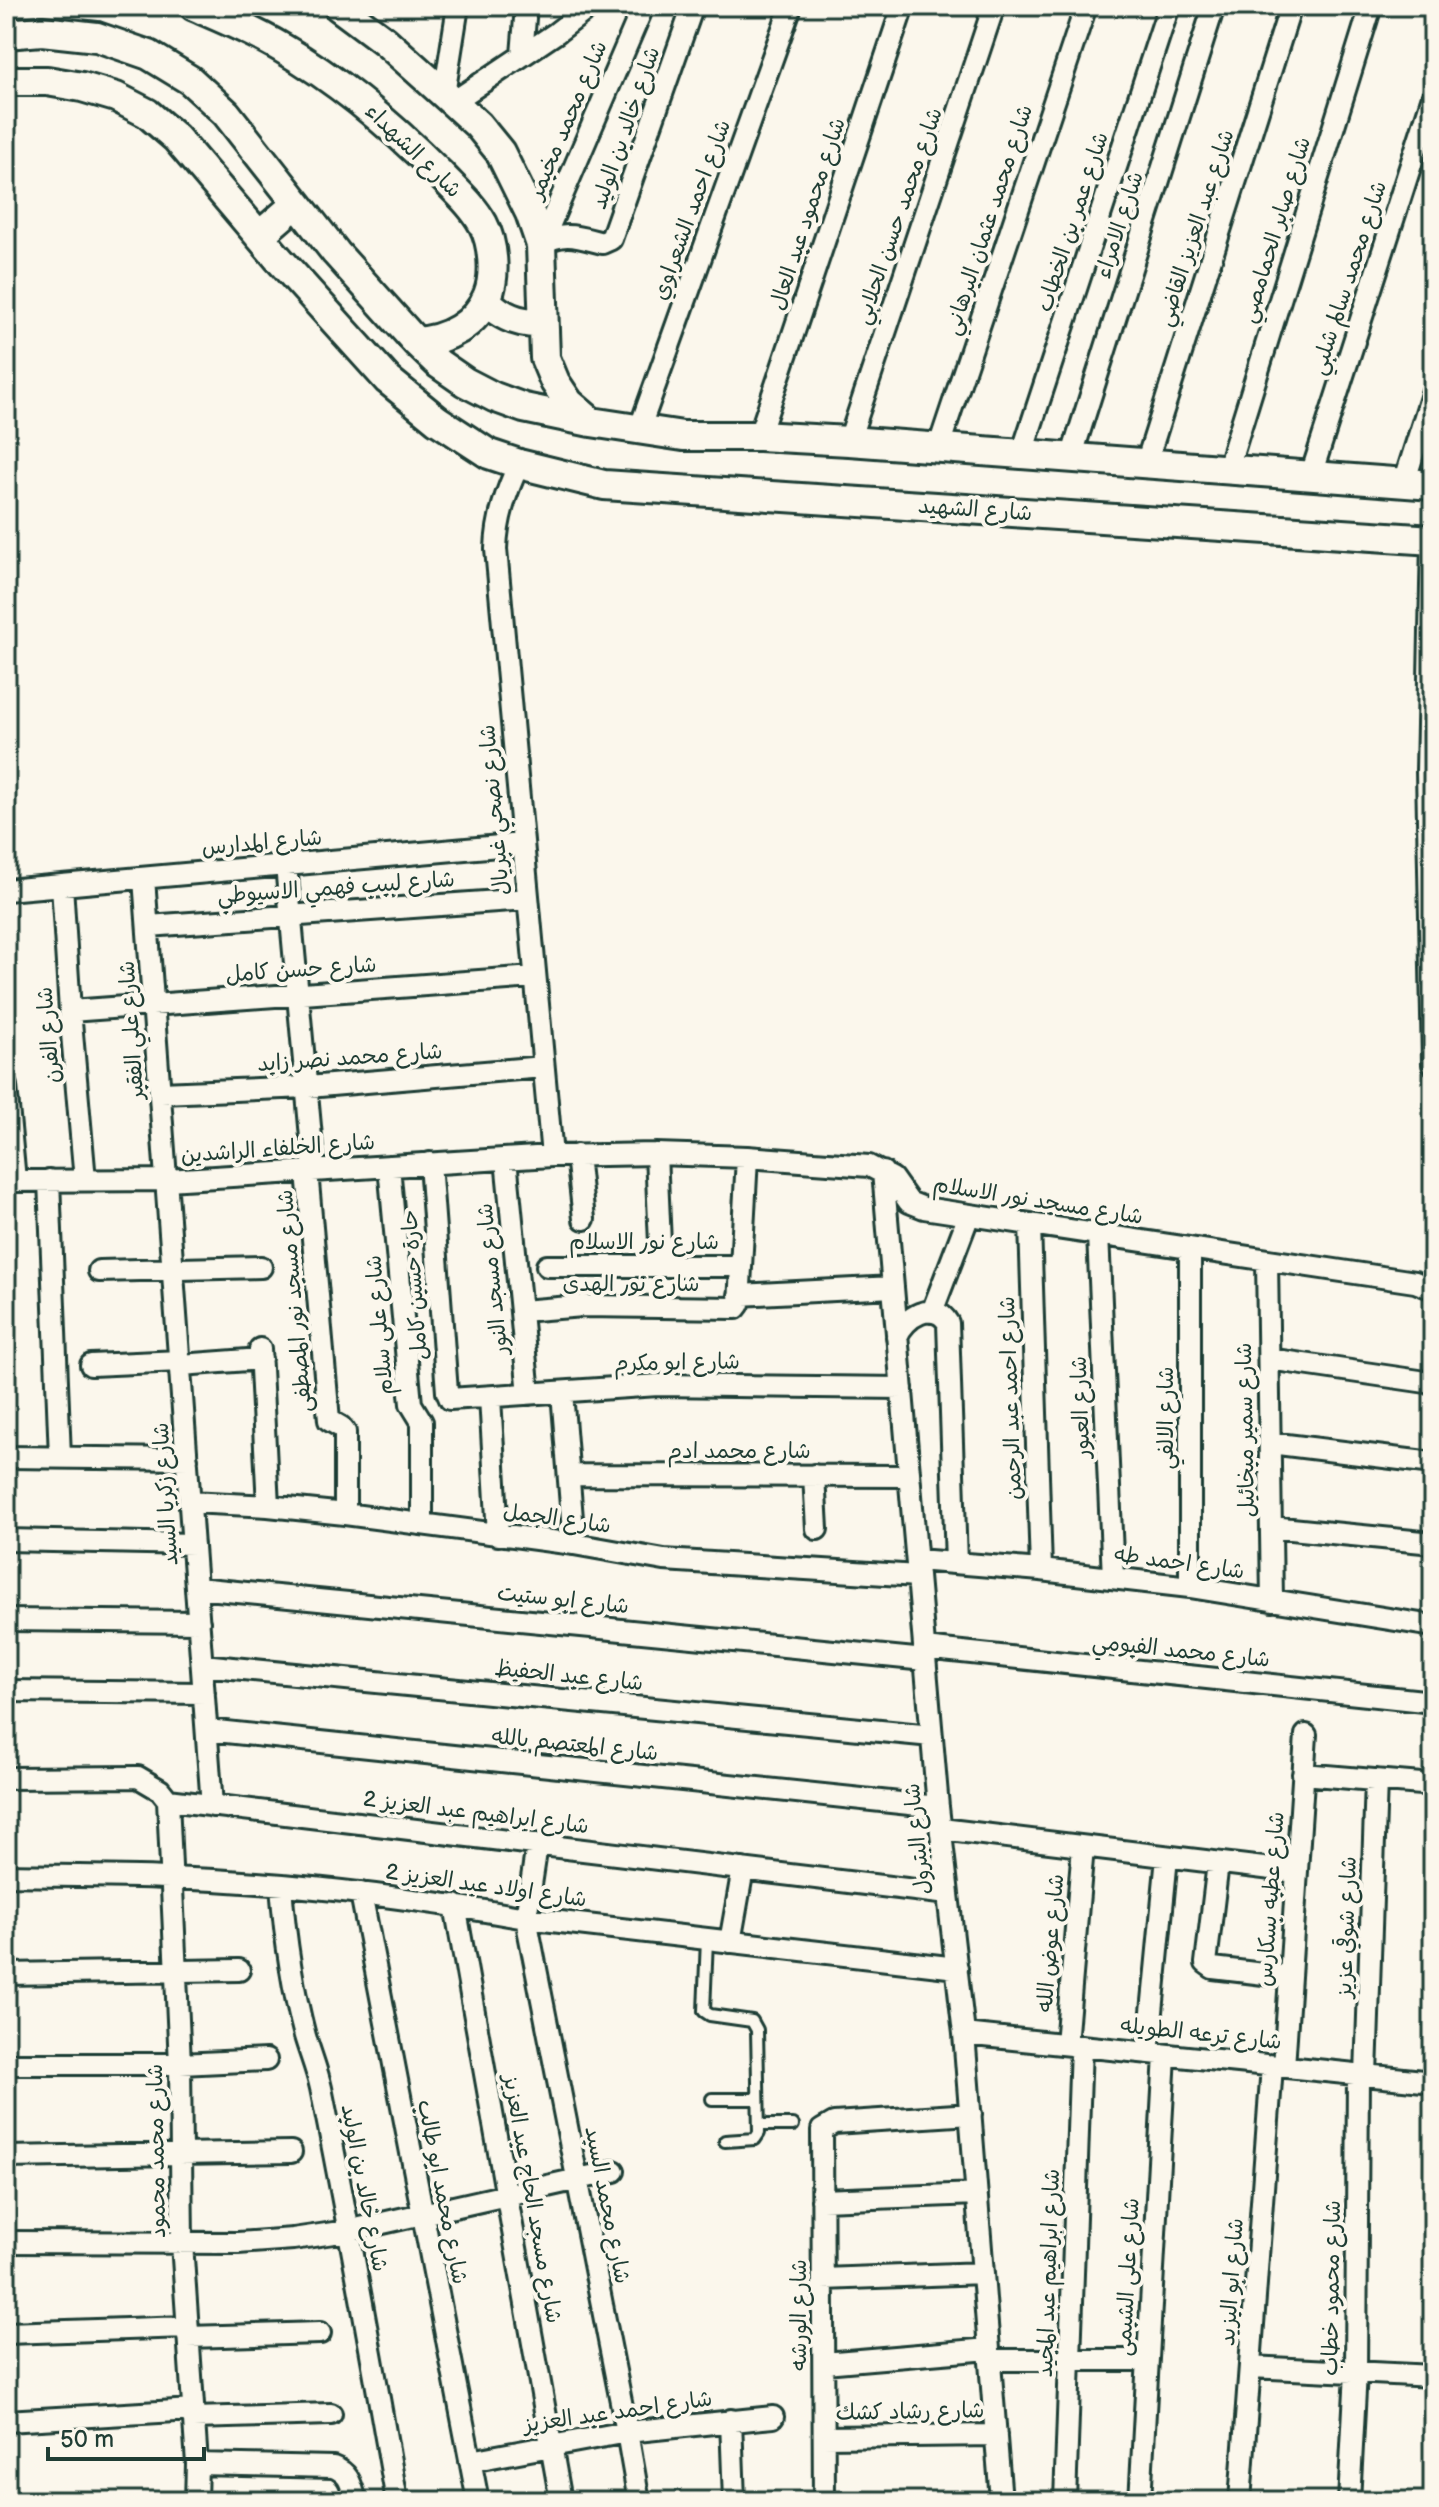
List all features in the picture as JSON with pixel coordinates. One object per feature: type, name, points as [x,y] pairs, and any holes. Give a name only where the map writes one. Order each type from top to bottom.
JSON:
[{"type":"street","name":"شارع الشهداء","points":[[194,6],[269,41],[324,74],[404,138],[471,207],[484,226],[493,277],[486,301]]},
{"type":"street","points":[[338,6],[385,41],[478,125],[500,152],[530,213],[541,245],[545,358],[555,382],[569,403],[591,422]]},
{"type":"street","points":[[448,98],[458,6]]},
{"type":"street","points":[[522,55],[526,6]]},
{"type":"street","points":[[448,98],[522,55],[591,6]]},
{"type":"street","name":"شارع خالد بن الوليد","points":[[541,245],[559,235],[602,243],[611,239],[693,6]]},
{"type":"street","name":"شارع احمد الشعراوي","points":[[639,430],[791,6]]},
{"type":"street","name":"شارع محمود عبد العال","points":[[759,436],[903,6]]},
{"type":"street","name":"شارع محمد حسن الحلابي","points":[[849,441],[994,6]]},
{"type":"street","name":"شارع محمد عثمان البرهاني","points":[[938,449],[1086,6]]},
{"type":"street","name":"شارع عمر بن الخطاب","points":[[1022,453],[1169,6]]},
{"type":"street","name":"شارع الامراء","points":[[1071,458],[1214,6]]},
{"type":"street","name":"شارع عبد العزيز القاضي","points":[[1146,464],[1291,6]]},
{"type":"street","name":"شارع صابر الحمامصي","points":[[1228,468],[1371,6]]},
{"type":"street","name":"شارع محمد مخيمر","points":[[541,245],[640,14]]},
{"type":"street","points":[[6,34],[42,31],[97,37],[123,45],[190,80],[226,113],[366,289],[416,342],[439,364],[465,382],[524,408],[683,436],[849,441],[1433,485]]},
{"type":"street","name":"شارع الشهيد","points":[[6,81],[47,81],[82,87],[116,97],[147,113],[176,138],[388,380],[437,420],[489,454],[519,464],[604,485],[1433,540]]},
{"type":"street","name":"شارع محمد سالم شلبي","points":[[1311,475],[1433,96]]},
{"type":"street","points":[[259,236],[296,204]]},
{"type":"street","points":[[416,342],[431,341],[459,330],[486,301],[517,321],[542,323]]},
{"type":"street","points":[[1404,483],[1433,391]]},
{"type":"street","name":"شارع نصحي غبريال","points":[[519,464],[497,523],[496,549],[552,1156]]},
{"type":"street","points":[[1433,540],[1430,772],[1433,1064]]},
{"type":"street","name":"شارع المدارس","points":[[6,890],[521,844]]},
{"type":"street","name":"شارع مسجد نور المصطفى","points":[[286,865],[308,1087],[310,1170],[329,1420],[345,1432],[345,1514]]},
{"type":"street","name":"شارع علي الفقير","points":[[144,878],[167,1180]]},
{"type":"street","name":"شارع الفرن","points":[[62,885],[85,1180]]},
{"type":"street","name":"شارع لبيب فهمي الاسيوطي","points":[[148,926],[527,899]]},
{"type":"street","name":"شارع حسن كامل","points":[[70,1011],[534,977]]},
{"type":"street","name":"شارع محمد نصر زايد","points":[[161,1093],[308,1087],[543,1067]]},
{"type":"street","points":[[6,1086],[10,1180]]},
{"type":"street","points":[[552,1156],[656,1154],[747,1157],[869,1166],[883,1172]]},
{"type":"street","points":[[656,1154],[661,1266]]},
{"type":"street","points":[[577,1155],[584,1219]]},
{"type":"street","name":"شارع الخلفاء الراشدين","points":[[10,1180],[167,1180],[552,1156]]},
{"type":"street","points":[[739,1299],[747,1157]]},
{"type":"street","name":"شارع مسجد النور","points":[[506,1159],[529,1394]]},
{"type":"street","name":"حارة حسين كامل","points":[[430,1163],[447,1392],[453,1400]]},
{"type":"street","name":"شارع على سلام","points":[[389,1166],[411,1404],[422,1422],[422,1524]]},
{"type":"street","name":"شارع مسجد نور الاسلام","points":[[883,1172],[916,1206],[1415,1282],[1433,1289]]},
{"type":"street","name":"شارع البترول","points":[[883,1172],[938,1807],[964,2034],[1001,2501]]},
{"type":"street","points":[[49,1180],[60,1457]]},
{"type":"street","name":"شارع زكريا السيد","points":[[167,1180],[212,1806]]},
{"type":"street","points":[[932,1312],[969,1215]]},
{"type":"street","name":"شارع احمد عبد الرحمن","points":[[1030,1224],[1041,1570]]},
{"type":"street","name":"شارع العبور","points":[[1098,1234],[1113,1578]]},
{"type":"street","name":"شارع الالفي","points":[[1190,1248],[1190,1587]]},
{"type":"street","name":"شارع سمير ميخائيل","points":[[1267,1260],[1272,1601]]},
{"type":"street","name":"شارع نور الاسلام","points":[[547,1266],[741,1266]]},
{"type":"street","points":[[99,1271],[261,1267]]},
{"type":"street","name":"شارع نور الهدى","points":[[521,1311],[583,1306],[733,1309],[739,1299],[893,1287]]},
{"type":"street","points":[[897,1337],[900,1328],[914,1315],[932,1312],[945,1317],[948,1323],[956,1563]]},
{"type":"street","points":[[91,1365],[180,1363],[260,1354],[268,1506]]},
{"type":"street","points":[[1269,1359],[1433,1383]]},
{"type":"street","name":"شارع ابو مكرم","points":[[453,1400],[658,1385],[902,1388]]},
{"type":"street","points":[[562,1392],[574,1544]]},
{"type":"street","points":[[490,1397],[498,1535]]},
{"type":"street","points":[[1270,1443],[1433,1463]]},
{"type":"street","points":[[6,1457],[187,1459]]},
{"type":"street","name":"شارع محمد ادم","points":[[569,1475],[909,1476]]},
{"type":"street","points":[[814,1475],[817,1529]]},
{"type":"street","name":"شارع الجمل","points":[[190,1502],[345,1514],[574,1544],[664,1560],[917,1568]]},
{"type":"street","points":[[1271,1527],[1433,1543]]},
{"type":"street","points":[[6,1540],[193,1544]]},
{"type":"street","name":"شارع احمد طه","points":[[917,1568],[956,1563],[1113,1578],[1190,1587],[1433,1626]]},
{"type":"street","name":"شارع ابو ستيت","points":[[197,1588],[925,1654]]},
{"type":"street","points":[[6,1620],[199,1622]]},
{"type":"street","name":"شارع محمد الفيومي","points":[[925,1654],[1433,1702]]},
{"type":"street","name":"شارع عبد الحفيظ","points":[[202,1665],[932,1736]]},
{"type":"street","points":[[6,1691],[204,1693]]},
{"type":"street","name":"شارع المعتصم بالله","points":[[207,1730],[938,1807]]},
{"type":"street","name":"شارع عطيه بسكارس","points":[[1278,2067],[1289,1977],[1306,1735]]},
{"type":"street","points":[[1303,1774],[1433,1785]]},
{"type":"street","name":"شارع ابراهيم عبد العزيز 2","points":[[6,1778],[138,1777],[149,1782],[168,1800],[948,1894]]},
{"type":"street","name":"شارع شوقي عزيز","points":[[1362,2075],[1376,1780]]},
{"type":"street","name":"شارع محمد محمود","points":[[168,1800],[180,2064],[182,2243],[197,2464],[196,2501]]},
{"type":"street","points":[[941,1829],[1296,1872]]},
{"type":"street","name":"شارع محمد السيد","points":[[537,1845],[526,1918],[639,2501]]},
{"type":"street","name":"شارع عوض الله","points":[[1074,2045],[1083,1847]]},
{"type":"street","name":"شارع على الشيمى","points":[[1140,2501],[1167,1857]]},
{"type":"street","points":[[1218,1863],[1205,1960],[1207,1965],[1289,1977]]},
{"type":"street","points":[[730,1942],[743,1869]]},
{"type":"street","name":"شارع اولاد عبد العزيز 2","points":[[6,1875],[172,1878],[361,1893],[526,1918],[957,1968]]},
{"type":"street","name":"شارع خالد بن الوليد","points":[[281,1886],[293,1986],[320,2084],[397,2501]]},
{"type":"street","name":"شارع محمد ابو طالب","points":[[361,1893],[478,2501]]},
{"type":"street","name":"شارع مسجد الحاج عبد العزيز","points":[[455,1905],[561,2501]]},
{"type":"street","points":[[6,1974],[239,1970]]},
{"type":"street","name":"شارع ترعه الطويله","points":[[964,2034],[1433,2082]]},
{"type":"street","name":"شارع ابراهيم عبد المجيد","points":[[1065,2501],[1074,2045]]},
{"type":"street","points":[[6,2064],[180,2064],[266,2060]]},
{"type":"street","name":"شارع ابو اليزيد","points":[[1240,2501],[1278,2067]]},
{"type":"street","name":"شارع محمود خطاب","points":[[1349,2501],[1356,2372],[1362,2075]]},
{"type":"street","name":"شارع الورشه","points":[[824,2501],[822,2130],[834,2123],[971,2114]]},
{"type":"street","points":[[6,2157],[291,2152]]},
{"type":"street","points":[[6,2242],[238,2243],[293,2239],[347,2231],[614,2171]]},
{"type":"street","points":[[822,2200],[977,2194]]},
{"type":"street","points":[[823,2279],[983,2273]]},
{"type":"street","points":[[6,2333],[320,2333]]},
{"type":"street","points":[[824,2363],[990,2355],[1070,2360],[1146,2360]]},
{"type":"street","points":[[1250,2367],[1433,2376]]},
{"type":"street","points":[[6,2421],[193,2414],[331,2414]]},
{"type":"street","name":"شارع احمد عبد العزيز","points":[[470,2461],[627,2432],[773,2417]]},
{"type":"street","points":[[731,2420],[734,2501]]},
{"type":"street","name":"شارع رشاد كشك","points":[[824,2437],[996,2435]]},
{"type":"street","points":[[197,2464],[333,2467],[348,2477],[356,2501]]},
{"type":"lane","points":[[707,1939],[703,2008],[710,2015],[748,2020],[754,2023],[757,2030],[759,2133],[755,2139],[725,2141]]},
{"type":"lane","points":[[712,2099],[758,2099]]},
{"type":"lane","points":[[759,2125],[793,2125]]}]
